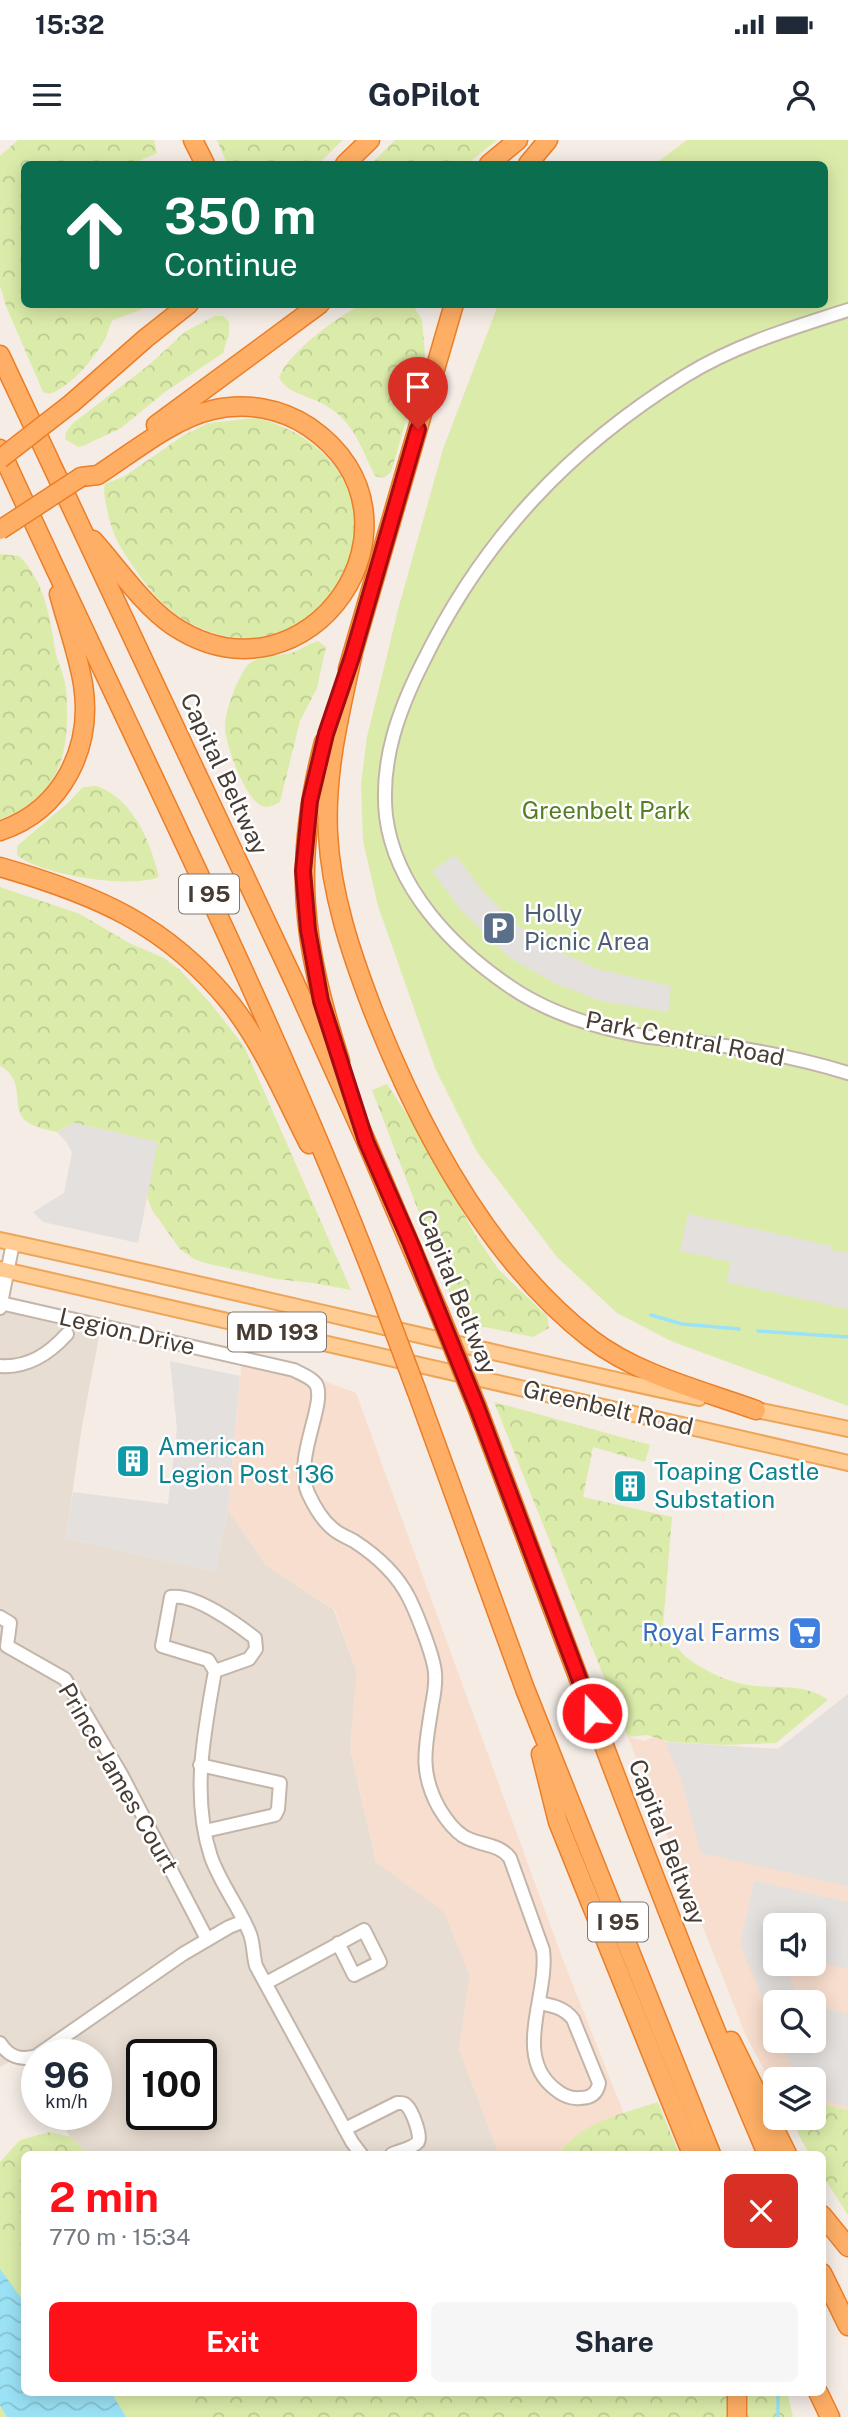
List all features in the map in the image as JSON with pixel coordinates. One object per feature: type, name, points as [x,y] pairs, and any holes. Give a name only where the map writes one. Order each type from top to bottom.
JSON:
[{"type":"highway","points":[[193,140],[204,161]]},
{"type":"highway","points":[[348,161],[370,140]]},
{"type":"highway","points":[[493,161],[518,140]]},
{"type":"highway","points":[[530,161],[548,140]]},
{"type":"highway","points":[[146,338],[172,308]]},
{"type":"highway","points":[[19,491],[0,460],[185,308]]},
{"type":"highway","points":[[0,530],[187,403],[315,308]]},
{"type":"highway","points":[[366,1141],[321,1001],[304,904],[305,847],[310,801],[326,734],[352,657],[453,308]]},
{"type":"highway","points":[[0,338],[22,400]]},
{"type":"highway","name":"Capital Beltway","points":[[0,355],[366,1141],[477,1407],[701,1998],[766,2151]]},
{"type":"highway","points":[[80,477],[98,475],[198,414],[230,407],[267,409],[303,423],[320,434],[335,449],[359,492],[364,531],[357,571],[340,601],[330,612],[306,631],[292,638],[253,648],[228,648],[208,643],[171,624],[155,611],[80,524]]},
{"type":"highway","name":"I 95","points":[[0,449],[257,998],[325,1152],[417,1392],[525,1689],[710,2151]]},
{"type":"highway","points":[[0,831],[26,820],[54,797],[74,767],[83,735],[83,682],[48,554]]},
{"type":"highway","points":[[352,657],[330,771],[328,835],[332,871],[346,932],[365,989],[387,1046],[424,1123],[462,1189],[502,1247],[535,1288],[564,1316],[593,1340],[621,1358],[756,1410]]},
{"type":"highway","points":[[0,867],[53,882],[107,904],[156,934],[206,976],[231,1005],[254,1039],[360,1239]]},
{"type":"highway","points":[[525,1689],[558,1822],[691,2151]]},
{"type":"highway","points":[[650,1866],[703,1983],[786,2151]]},
{"type":"highway","points":[[826,2220],[848,2247]]},
{"type":"highway","points":[[826,2281],[848,2326]]},
{"type":"highway","points":[[737,2396],[737,2417]]},
{"type":"highway","points":[[820,2396],[830,2417]]},
{"type":"main road","name":"Greenbelt Road","points":[[6,1241],[516,1358],[848,1429]]},
{"type":"main road","name":"Greenbelt Road","points":[[4,1270],[848,1463]]},
{"type":"street","name":"Park Central Road","points":[[848,310],[778,332],[688,374],[635,409],[550,481],[494,544],[444,619],[404,700],[391,739],[386,774],[386,816],[393,845],[415,893],[446,934],[512,988],[574,1018],[607,1029],[645,1037],[711,1044],[822,1065],[848,1073]]},
{"type":"street","points":[[1,1306],[6,1241]]},
{"type":"street","name":"Legion Drive","points":[[1,1306],[293,1370],[312,1380],[318,1392],[304,1461],[303,1480],[315,1507],[332,1529],[355,1542],[390,1569],[409,1598],[435,1671],[424,1751],[426,1773],[433,1795],[451,1824],[463,1836],[500,1848],[510,1858],[543,1950],[544,1978],[540,2003]]},
{"type":"street","points":[[0,1366],[18,1365],[38,1359],[67,1334]]},
{"type":"street","points":[[215,1671],[248,1659],[256,1649],[255,1638],[232,1621],[188,1598],[171,1597],[162,1646],[208,1660],[215,1671],[201,1745],[200,1765],[205,1831],[215,1867],[252,1940],[256,1966],[359,2151]]},
{"type":"street","name":"Prince James Court","points":[[0,1617],[10,1623],[7,1646],[65,1679],[121,1774],[207,1939]]},
{"type":"street","points":[[200,1765],[280,1783],[278,1810],[275,1815],[205,1831]]},
{"type":"street","points":[[61,2039],[183,1954],[244,1921]]},
{"type":"street","points":[[266,1983],[338,1943],[364,1930],[380,1962],[354,1975],[338,1943]]},
{"type":"street","points":[[540,2003],[566,2011],[573,2019],[599,2083],[596,2092],[590,2097],[576,2098],[560,2093],[538,2069],[533,2049],[540,2003]]},
{"type":"street","points":[[2,2046],[18,2059],[21,2058]]},
{"type":"street","points":[[345,2129],[397,2103],[403,2103],[408,2106],[420,2139],[400,2151]]},
{"type":"shaded area","name":"Holly Picnic Area","points":[[455,855],[482,890],[512,921],[549,947],[597,969],[671,986],[668,1012],[601,1001],[557,984],[510,958],[461,910],[432,871]]},
{"type":"shaded area","points":[[74,1123],[158,1142],[138,1243],[43,1222],[33,1212],[64,1193],[72,1152],[57,1132]]},
{"type":"shaded area","points":[[688,1214],[831,1246],[831,1250],[848,1253],[848,1309],[726,1282],[731,1262],[680,1251]]},
{"type":"shaded area","points":[[0,1269],[1,1303],[101,1326],[81,1432],[66,1538],[215,1572],[228,1510],[266,1565],[334,1610],[357,1673],[350,1748],[376,1862],[444,1911],[470,1976],[459,2049],[498,2151],[85,2151],[66,2130],[112,2130],[112,2039],[21,2039],[21,2058],[16,2058],[0,2067]]},
{"type":"shaded area","points":[[242,1358],[294,1370],[356,1393],[563,1960],[624,2114],[598,2123],[565,2145],[561,2151],[498,2151],[459,2049],[470,1976],[444,1912],[376,1862],[350,1747],[357,1673],[335,1610],[266,1565],[228,1510]]},
{"type":"shaded area","points":[[170,1361],[240,1376],[228,1510],[215,1572],[66,1538],[73,1492],[168,1504],[177,1429]]},
{"type":"shaded area","points":[[848,1694],[848,2110],[826,2105],[826,2067],[763,2068],[746,2036],[628,1737],[644,1741],[659,1735],[665,1742],[778,1749]]},
{"type":"shaded area","points":[[848,1694],[848,1886],[701,1853],[680,1776],[665,1742],[778,1749]]},
{"type":"shaded area","points":[[754,1881],[848,1902],[848,1969],[826,1964],[826,1913],[763,1913],[763,1976],[789,1976],[795,1990],[763,1990],[763,1999],[740,1944]]},
{"type":"shaded area","points":[[826,2009],[848,2014],[848,2106],[826,2101],[826,2067],[792,2067],[786,2053],[826,2053]]},
{"type":"green space","points":[[18,140],[154,140],[157,153],[139,161],[21,161],[21,308],[143,308],[113,320],[104,341],[87,364],[74,379],[50,394],[43,392],[0,286],[0,156]]},
{"type":"green space","points":[[217,140],[343,140],[321,161],[226,161]]},
{"type":"green space","points":[[395,140],[497,140],[471,161],[374,161]]},
{"type":"green space","name":"Greenbelt Park","points":[[687,140],[848,140],[848,1406],[671,1341],[617,1313],[557,1257],[477,1152],[435,1068],[378,906],[363,841],[361,784],[367,737],[399,606],[443,449],[497,308],[828,308],[828,161],[659,161]]},
{"type":"green space","points":[[356,308],[415,308],[422,320],[425,355],[391,472],[384,478],[375,476],[356,436],[335,411],[287,387],[279,377],[303,346]]},
{"type":"green space","points":[[215,316],[223,316],[229,322],[229,334],[223,353],[165,392],[121,428],[78,447],[65,439],[66,432],[73,423],[149,365],[186,331]]},
{"type":"green space","points":[[257,418],[296,433],[328,458],[349,491],[356,533],[348,564],[339,583],[328,599],[313,613],[279,632],[240,638],[220,635],[195,626],[174,613],[156,596],[119,543],[109,517],[104,490],[105,484],[125,476],[184,435],[209,423]]},
{"type":"green space","points":[[0,554],[19,556],[40,588],[64,679],[67,717],[63,752],[52,780],[43,793],[31,803],[0,820]]},
{"type":"green space","points":[[318,641],[326,647],[317,688],[300,721],[280,802],[270,806],[260,805],[242,781],[232,757],[225,726],[230,703],[240,678],[252,662],[294,652]]},
{"type":"green space","points":[[97,786],[110,792],[131,811],[151,850],[159,877],[128,881],[86,878],[45,869],[17,855],[17,846],[83,787]]},
{"type":"green space","points":[[0,887],[80,914],[129,943],[164,958],[180,970],[211,1004],[244,1046],[351,1290],[276,1279],[194,1259],[180,1249],[152,1210],[147,1197],[157,1142],[74,1123],[57,1132],[35,1126],[23,1118],[19,1111],[14,1080],[9,1072],[0,1066]]},
{"type":"green space","points":[[387,1084],[418,1131],[476,1236],[499,1270],[547,1316],[549,1328],[533,1337],[461,1322],[372,1090]]},
{"type":"green space","points":[[494,1402],[650,1445],[645,1462],[593,1447],[583,1497],[672,1517],[663,1626],[675,1644],[697,1665],[730,1680],[755,1686],[803,1689],[828,1700],[776,1743],[723,1745],[670,1742],[647,1735],[628,1737]]},
{"type":"green space","points":[[658,2102],[678,2151],[561,2151],[578,2134],[617,2115]]},
{"type":"green space","points":[[826,2105],[848,2110],[848,2215],[826,2181],[826,2151],[807,2151],[796,2130],[826,2130]]},
{"type":"green space","points":[[50,2132],[70,2137],[85,2151],[21,2151],[21,2298],[0,2269],[0,2162],[20,2140]]},
{"type":"green space","points":[[21,2246],[21,2396],[187,2396],[207,2417],[0,2417],[0,2248]]},
{"type":"green space","points":[[113,2396],[727,2396],[727,2417],[126,2417]]},
{"type":"green space","points":[[748,2396],[788,2396],[793,2417],[748,2417]]},
{"type":"water","points":[[0,2269],[21,2298],[21,2396],[113,2396],[126,2417],[7,2417],[0,2405]]},
{"type":"waterway","points":[[651,1315],[682,1324],[739,1329]]},
{"type":"waterway","points":[[758,1331],[848,1337]]},
{"type":"waterway","points":[[778,2396],[778,2417]]},
{"type":"place","name":"Holly Picnic Area","points":[[499,928]]},
{"type":"place","name":"American Legion Post 136","points":[[133,1461]]},
{"type":"place","name":"Toaping Castle Substation","points":[[630,1486]]},
{"type":"place","name":"Royal Farms","points":[[805,1633]]},
{"type":"route","points":[[418,429],[317,768],[305,834],[304,904],[321,1001],[366,1141],[477,1407],[592,1713]]}]
